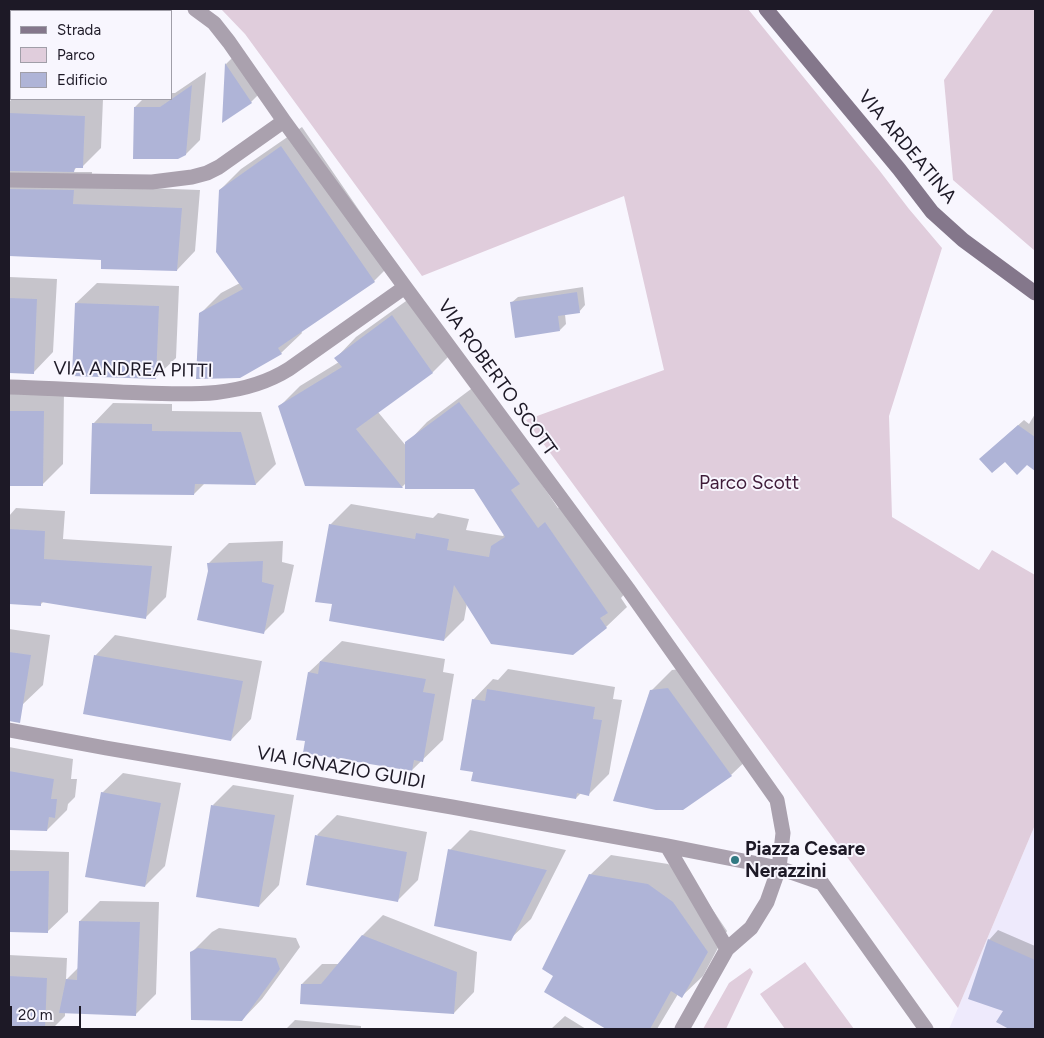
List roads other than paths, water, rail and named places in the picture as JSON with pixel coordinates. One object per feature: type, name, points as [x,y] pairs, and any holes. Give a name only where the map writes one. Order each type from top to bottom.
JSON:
[{"type":"street","name":"VIA ROBERTO SCOTT","points":[[195,9],[214,23],[222,32],[284,121],[405,287],[628,588],[761,777],[776,800],[781,817],[783,833],[779,868]]},
{"type":"street","name":"VIA ARDEATINA","points":[[766,9],[899,169],[932,212],[963,240],[1035,293]]},
{"type":"street","points":[[9,180],[152,182],[192,177],[220,167],[284,121]]},
{"type":"street","name":"VIA ANDREA PITTI","points":[[9,387],[207,394],[251,386],[289,370],[405,287]]},
{"type":"street","name":"VIA IGNAZIO GUIDI","points":[[9,730],[667,846]]},
{"type":"street","points":[[667,846],[779,868],[822,884],[926,1029]]},
{"type":"street","points":[[667,846],[727,950]]},
{"type":"street","points":[[682,1029],[727,950],[751,928],[766,902],[779,868]]},
{"type":"place","name":"Piazza Cesare Nerazzini","points":[[735,860]]},
{"type":"park label","name":"Parco Scott","points":[[749,483]]}]
